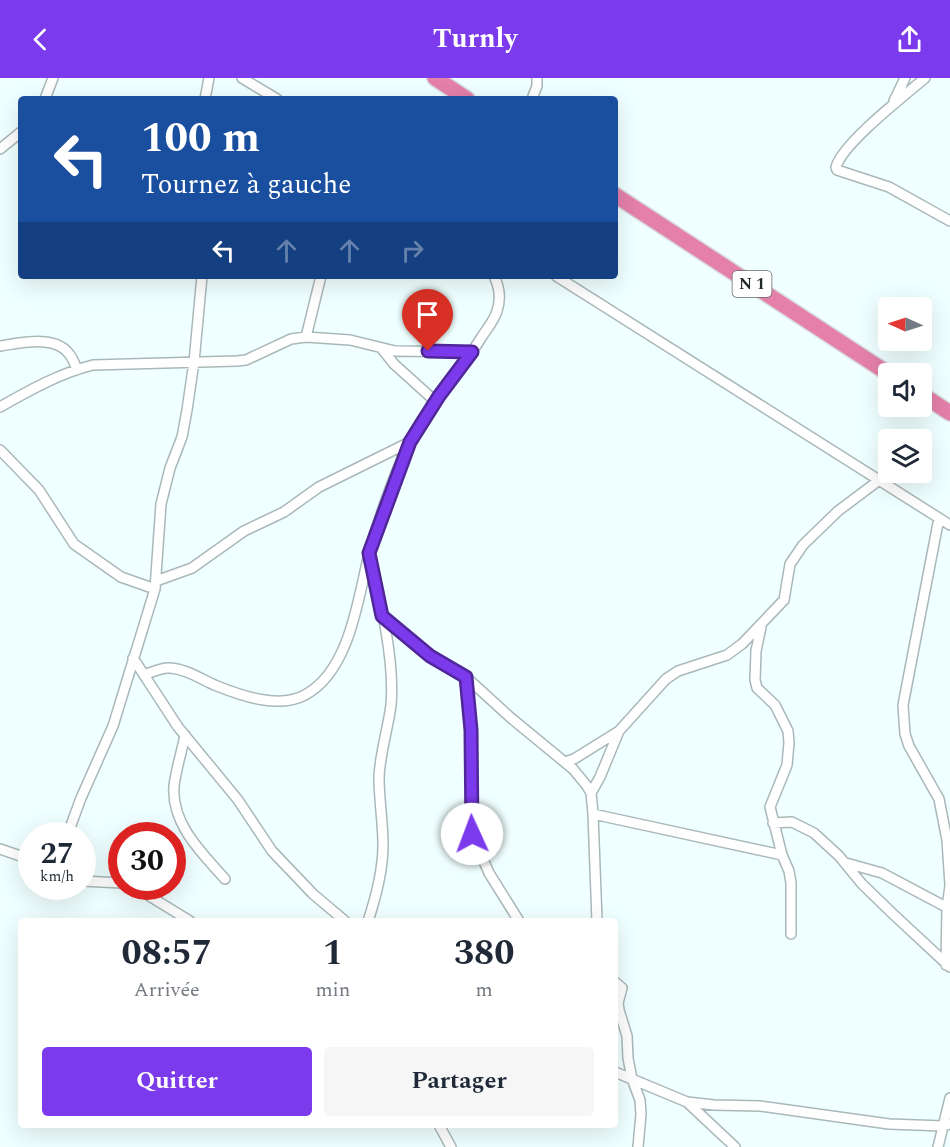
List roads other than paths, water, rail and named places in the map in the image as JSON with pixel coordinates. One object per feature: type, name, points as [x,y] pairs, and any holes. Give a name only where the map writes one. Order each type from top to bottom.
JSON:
[{"type":"highway","points":[[435,78],[462,96]]},
{"type":"highway","name":"N 1","points":[[618,197],[878,367]]},
{"type":"highway","points":[[932,401],[950,413]]},
{"type":"street","points":[[46,96],[53,78]]},
{"type":"street","points":[[206,96],[209,78]]},
{"type":"street","points":[[242,78],[271,96]]},
{"type":"street","points":[[533,96],[537,78]]},
{"type":"street","points":[[891,105],[905,78]]},
{"type":"street","points":[[925,78],[891,105],[844,151],[837,163],[837,170],[889,187],[950,221]]},
{"type":"street","points":[[0,149],[18,134]]},
{"type":"street","points":[[72,822],[113,726],[156,585],[161,504],[170,468],[182,437],[194,362],[202,279]]},
{"type":"street","points":[[306,337],[320,279]]},
{"type":"street","points":[[144,675],[170,668],[193,675],[224,689],[255,698],[282,701],[306,694],[318,684],[336,662],[353,624],[369,553],[410,442],[435,400],[472,352],[496,314],[500,294],[496,279]]},
{"type":"street","points":[[561,279],[878,481],[838,511],[803,544],[790,564],[784,600],[762,625],[727,655],[678,671],[666,679],[619,731],[574,759],[565,762]]},
{"type":"street","points":[[0,407],[50,380],[93,365],[246,360],[274,345],[306,337],[350,340],[382,350],[472,352]]},
{"type":"street","points":[[0,345],[34,341],[47,342],[69,353],[77,369]]},
{"type":"street","points":[[382,350],[394,364],[435,400]]},
{"type":"street","points":[[0,450],[39,490],[74,544],[121,577],[156,585],[192,568],[244,531],[284,512],[319,487],[410,442]]},
{"type":"street","points":[[881,483],[950,525]]},
{"type":"street","points":[[939,518],[910,659],[903,705],[905,734],[909,746],[939,799],[947,840],[950,885],[948,966]]},
{"type":"street","points":[[369,553],[391,677],[391,704],[379,773],[383,846],[369,918]]},
{"type":"street","points":[[382,616],[430,656],[466,677],[580,777],[591,793],[594,814],[597,918]]},
{"type":"street","points":[[762,625],[756,651],[755,680],[760,693],[775,705],[788,731],[787,765],[770,807],[791,883],[791,934]]},
{"type":"street","points":[[133,658],[185,735],[238,800],[272,851],[313,894],[341,918]]},
{"type":"street","points":[[466,677],[471,730],[472,834],[489,873],[517,918]]},
{"type":"street","points":[[591,793],[619,731]]},
{"type":"street","points":[[185,735],[174,786],[176,806],[192,840],[225,879]]},
{"type":"street","points":[[594,814],[782,855]]},
{"type":"street","points":[[773,823],[792,822],[814,832],[846,863],[870,892],[948,966]]},
{"type":"street","points":[[0,849],[18,855]]},
{"type":"street","points":[[846,863],[882,873],[949,908]]},
{"type":"street","points":[[156,900],[185,918]]},
{"type":"street","points":[[618,985],[622,988],[618,1004],[627,1036],[632,1079],[640,1100],[638,1147]]},
{"type":"street","points":[[618,1073],[687,1102],[714,1106],[760,1106],[889,1124],[946,1125]]},
{"type":"street","points":[[938,1147],[946,1125],[950,1098]]},
{"type":"street","points":[[687,1102],[735,1147]]},
{"type":"street","points":[[441,1128],[451,1147]]}]
